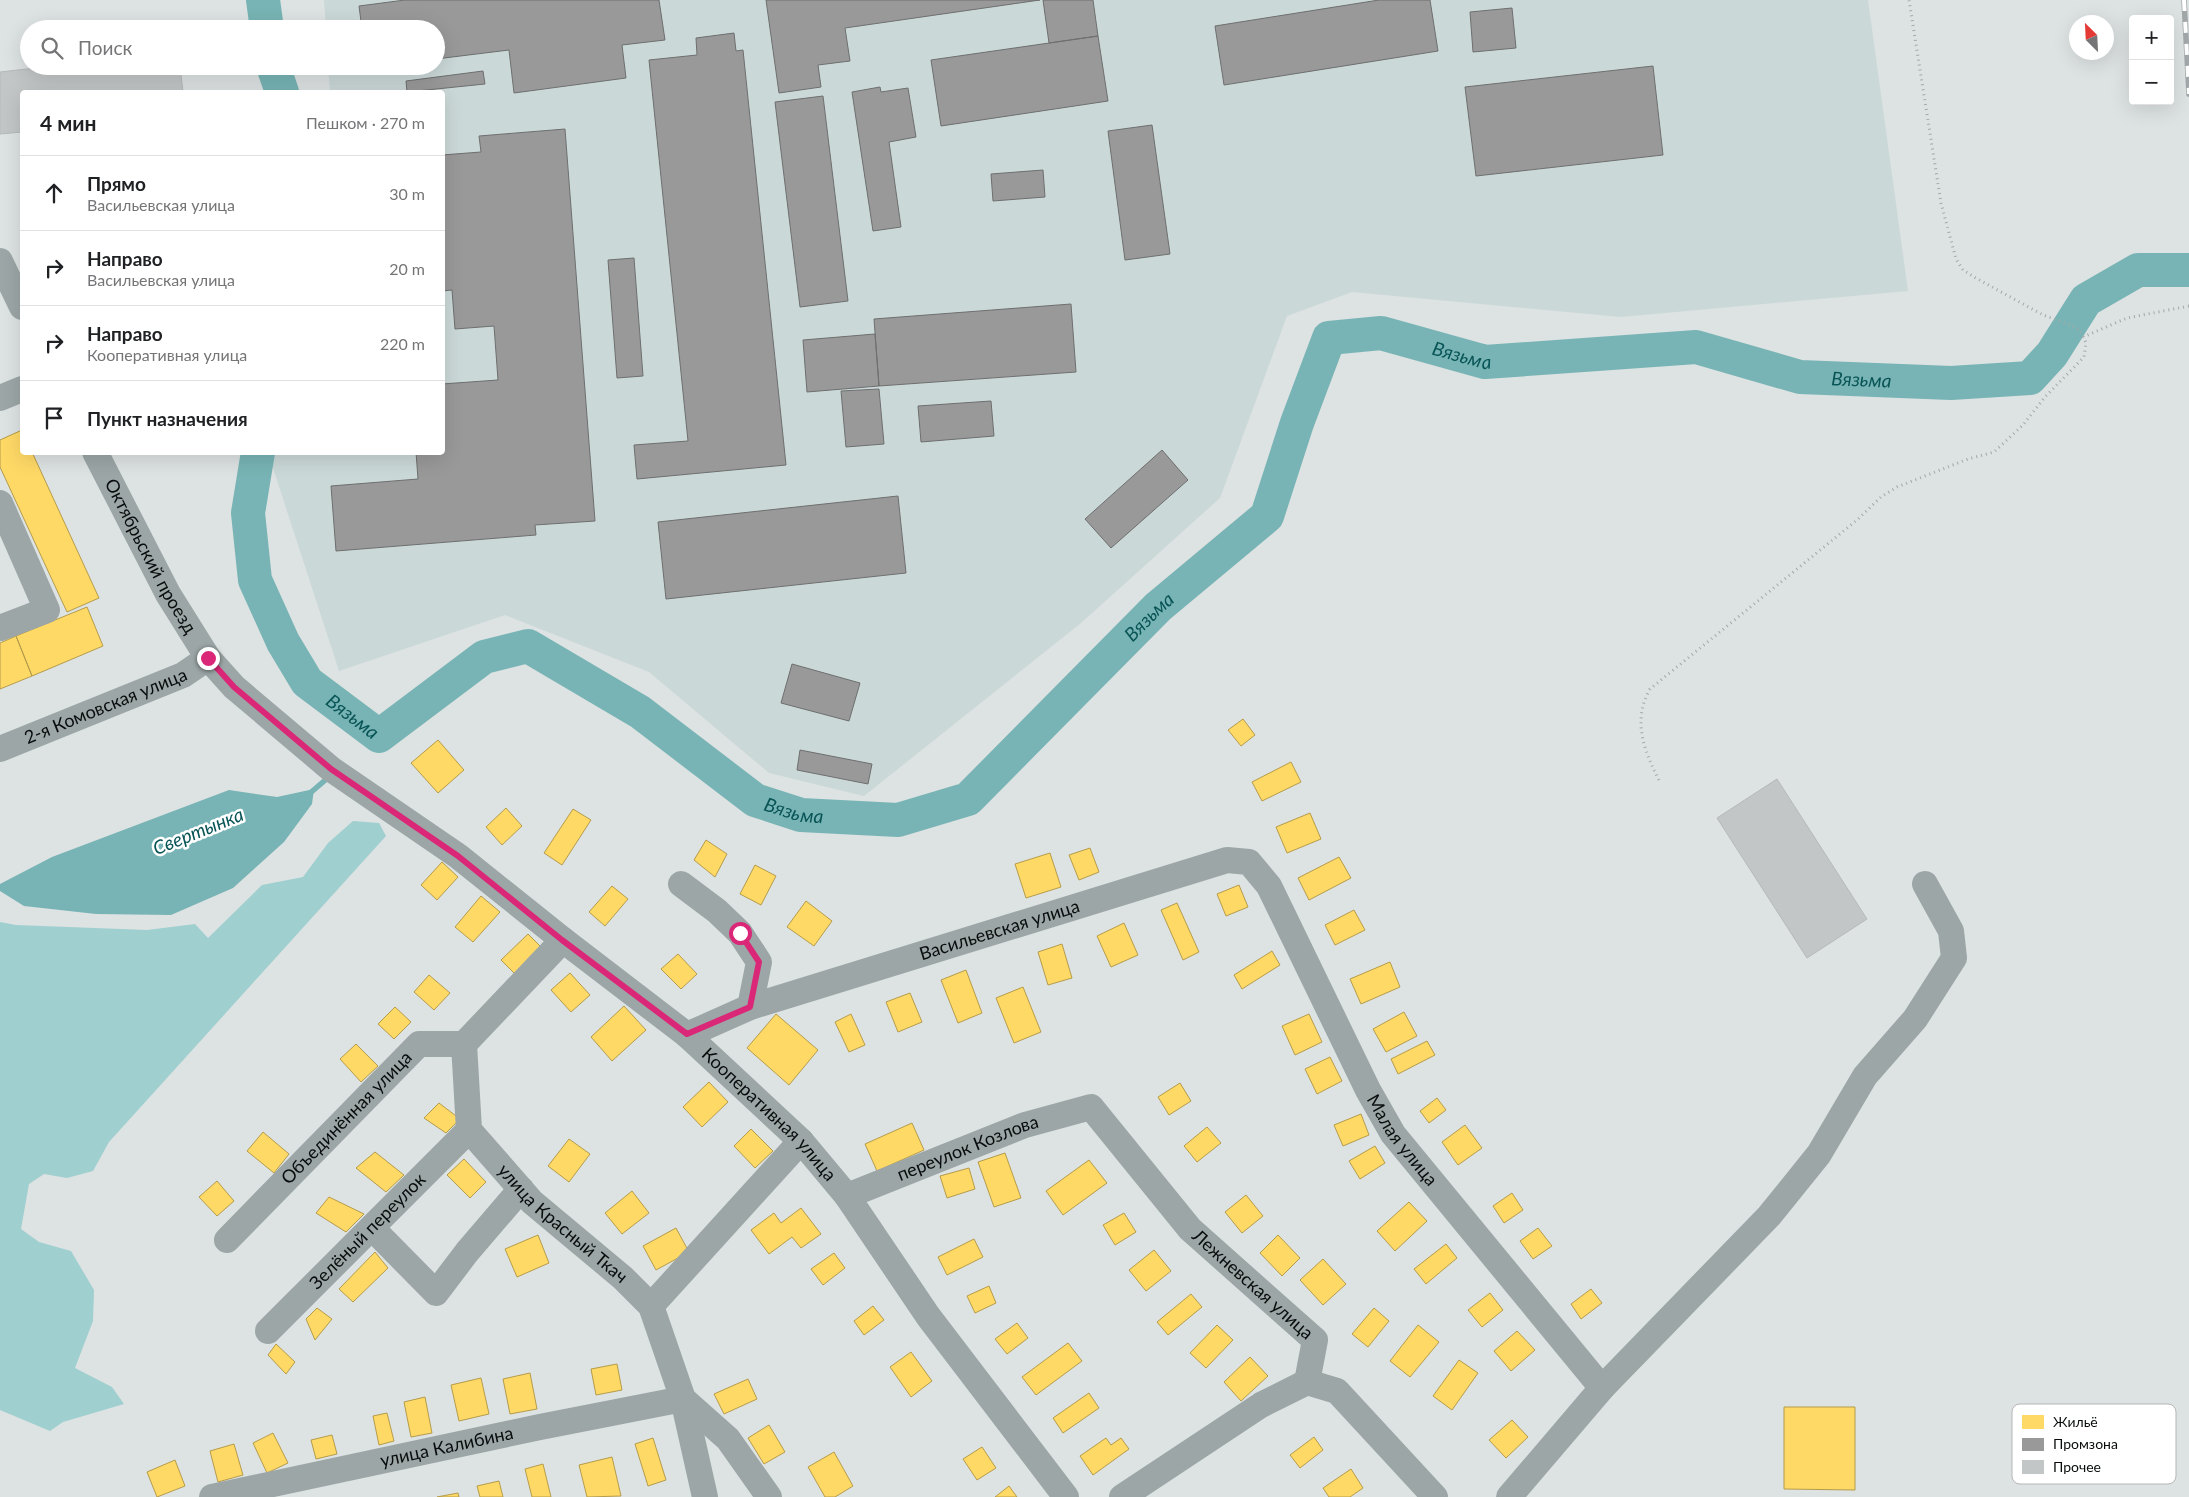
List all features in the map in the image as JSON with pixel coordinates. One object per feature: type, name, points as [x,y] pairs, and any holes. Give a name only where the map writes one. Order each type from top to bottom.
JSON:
[{"type":"street","points":[[0,260],[20,303]]},
{"type":"street","points":[[0,398],[20,390]]},
{"type":"street","name":"Октябрьский проезд","points":[[97,455],[168,594],[208,658]]},
{"type":"street","points":[[0,502],[47,610],[0,628]]},
{"type":"street","name":"2-я Комовская улица","points":[[0,749],[183,675],[208,658]]},
{"type":"street","name":"Кооперативная улица","points":[[208,658],[234,687],[331,769],[458,856],[562,940],[687,1034],[801,1141],[847,1196],[928,1316],[1066,1497]]},
{"type":"street","name":"Васильевская улица","points":[[687,1034],[750,1007],[1227,860],[1249,862]]},
{"type":"street","name":"Малая улица","points":[[1249,862],[1269,886],[1368,1090],[1392,1134],[1602,1388]]},
{"type":"street","points":[[681,884],[717,911],[740,933],[759,962],[750,1007]]},
{"type":"street","points":[[1509,1497],[1602,1388],[1769,1216],[1819,1154],[1864,1076],[1915,1018],[1954,958],[1951,931],[1925,884]]},
{"type":"street","points":[[468,1130],[464,1044],[562,940]]},
{"type":"street","name":"Объединённая улица","points":[[227,1240],[419,1044],[464,1044]]},
{"type":"street","name":"переулок Козлова","points":[[847,1196],[1026,1124],[1091,1107]]},
{"type":"street","name":"Лежневская улица","points":[[1091,1107],[1190,1229],[1315,1340],[1306,1382]]},
{"type":"street","name":"улица Красный Ткач","points":[[468,1130],[521,1189],[623,1278],[651,1306],[683,1399],[698,1494]]},
{"type":"street","name":"Зелёный переулок","points":[[268,1331],[468,1130]]},
{"type":"street","points":[[651,1306],[801,1141]]},
{"type":"street","points":[[372,1228],[436,1293],[467,1252],[521,1189]]},
{"type":"street","points":[[1122,1497],[1261,1405],[1306,1382],[1337,1390],[1435,1497]]},
{"type":"street","name":"улица Красный Ткач","points":[[683,1399],[728,1439],[769,1497]]},
{"type":"street","name":"улица Калибина","points":[[212,1497],[540,1427],[683,1399]]},
{"type":"path","points":[[1659,780],[1647,756],[1640,720],[1643,701],[1650,689],[1857,520],[1881,497],[1897,487],[1968,459],[1994,452],[2023,425],[2045,397],[2084,357],[2086,343],[2080,330],[2071,324],[2043,315],[1974,277],[1963,270],[1956,259],[1940,203],[1909,0]]},
{"type":"path","points":[[2083,337],[2127,318],[2189,306]]},
{"type":"shaded area","points":[[324,0],[1868,0],[1908,291],[1621,317],[1352,292],[1287,316],[1220,498],[1081,623],[864,796],[769,773],[649,672],[505,615],[339,671],[272,465],[274,455],[445,455],[445,90],[330,90],[329,75],[445,75],[445,20],[325,20]]},
{"type":"shaded area","points":[[353,821],[379,823],[386,836],[109,1142],[93,1171],[67,1178],[44,1174],[29,1184],[21,1229],[39,1242],[71,1251],[94,1290],[93,1321],[75,1368],[112,1387],[124,1404],[63,1422],[50,1431],[0,1410],[0,922],[16,925],[147,930],[195,924],[208,938],[262,885],[303,877],[328,843]]},
{"type":"water","points":[[314,789],[312,804],[284,842],[233,888],[171,915],[96,914],[24,906],[0,891],[0,884],[52,857],[229,790],[277,797]]},
{"type":"building: Жильё","points":[[20,431],[20,455],[33,455],[99,598],[67,612],[0,467],[0,440]]},
{"type":"building: Жильё","points":[[87,607],[103,646],[32,676],[16,636]]},
{"type":"building: Жильё","points":[[16,636],[32,676],[0,689],[0,643]]},
{"type":"building: Жильё","points":[[1243,719],[1255,735],[1241,746],[1228,730]]},
{"type":"building: Жильё","points":[[438,740],[464,770],[438,793],[411,763]]},
{"type":"building: Жильё","points":[[1291,762],[1301,782],[1262,801],[1252,782]]},
{"type":"building: Жильё","points":[[506,808],[522,826],[502,845],[486,827]]},
{"type":"building: Жильё","points":[[573,809],[591,820],[562,865],[544,853]]},
{"type":"building: Жильё","points":[[1310,813],[1321,839],[1287,853],[1276,827]]},
{"type":"building: Жильё","points":[[706,840],[727,854],[715,877],[694,860]]},
{"type":"building: Жильё","points":[[1090,848],[1099,872],[1079,880],[1069,855]]},
{"type":"building: Жильё","points":[[1050,853],[1061,887],[1026,898],[1015,864]]},
{"type":"building: Жильё","points":[[1339,857],[1351,878],[1309,900],[1298,878]]},
{"type":"building: Жильё","points":[[442,862],[458,877],[437,900],[421,885]]},
{"type":"building: Жильё","points":[[755,865],[776,876],[761,905],[740,894]]},
{"type":"building: Жильё","points":[[1239,885],[1248,907],[1226,916],[1217,894]]},
{"type":"building: Жильё","points":[[612,886],[628,899],[605,926],[589,912]]},
{"type":"building: Жильё","points":[[481,896],[500,912],[473,942],[455,927]]},
{"type":"building: Жильё","points":[[806,901],[832,921],[814,946],[787,927]]},
{"type":"building: Жильё","points":[[1177,903],[1199,952],[1183,960],[1161,910]]},
{"type":"building: Жильё","points":[[1354,910],[1365,930],[1335,945],[1325,925]]},
{"type":"building: Жильё","points":[[1124,923],[1138,955],[1111,967],[1097,936]]},
{"type":"building: Жильё","points":[[528,934],[545,951],[518,977],[501,960]]},
{"type":"building: Жильё","points":[[1062,944],[1072,978],[1048,985],[1038,952]]},
{"type":"building: Жильё","points":[[1272,951],[1280,965],[1242,989],[1234,975]]},
{"type":"building: Жильё","points":[[678,954],[697,974],[681,989],[661,969]]},
{"type":"building: Жильё","points":[[1390,962],[1400,987],[1361,1004],[1350,979]]},
{"type":"building: Жильё","points":[[966,970],[982,1013],[958,1023],[941,980]]},
{"type":"building: Жильё","points":[[570,973],[590,995],[571,1012],[551,990]]},
{"type":"building: Жильё","points":[[429,975],[450,993],[434,1010],[414,992]]},
{"type":"building: Жильё","points":[[1023,987],[1041,1032],[1014,1043],[996,998]]},
{"type":"building: Жильё","points":[[910,993],[922,1022],[898,1032],[886,1002]]},
{"type":"building: Жильё","points":[[624,1006],[646,1030],[612,1061],[591,1037]]},
{"type":"building: Жильё","points":[[395,1007],[411,1022],[394,1039],[378,1024]]},
{"type":"building: Жильё","points":[[1404,1012],[1417,1036],[1386,1052],[1373,1029]]},
{"type":"building: Жильё","points":[[776,1014],[818,1050],[789,1085],[747,1048]]},
{"type":"building: Жильё","points":[[851,1014],[865,1045],[849,1052],[835,1022]]},
{"type":"building: Жильё","points":[[1309,1014],[1322,1042],[1295,1055],[1282,1026]]},
{"type":"building: Жильё","points":[[1427,1041],[1435,1055],[1398,1074],[1391,1059]]},
{"type":"building: Жильё","points":[[356,1044],[378,1066],[361,1082],[340,1059]]},
{"type":"building: Жильё","points":[[1330,1057],[1342,1081],[1317,1094],[1305,1069]]},
{"type":"building: Жильё","points":[[709,1082],[728,1102],[702,1127],[683,1107]]},
{"type":"building: Жильё","points":[[1180,1083],[1191,1101],[1169,1115],[1158,1097]]},
{"type":"building: Жильё","points":[[1437,1098],[1446,1110],[1429,1123],[1420,1111]]},
{"type":"building: Жильё","points":[[439,1103],[460,1119],[446,1133],[424,1118]]},
{"type":"building: Жильё","points":[[1361,1114],[1369,1135],[1343,1146],[1334,1125]]},
{"type":"building: Жильё","points":[[912,1123],[924,1150],[877,1171],[865,1144]]},
{"type":"building: Жильё","points":[[1465,1125],[1482,1148],[1458,1165],[1442,1142]]},
{"type":"building: Жильё","points":[[1207,1127],[1221,1143],[1197,1162],[1184,1146]]},
{"type":"building: Жильё","points":[[751,1129],[773,1151],[755,1168],[734,1146]]},
{"type":"building: Жильё","points":[[263,1132],[289,1154],[274,1173],[247,1151]]},
{"type":"building: Жильё","points":[[569,1139],[590,1154],[569,1182],[548,1166]]},
{"type":"building: Жильё","points":[[1375,1146],[1385,1163],[1360,1179],[1349,1161]]},
{"type":"building: Жильё","points":[[375,1152],[404,1175],[386,1192],[356,1168]]},
{"type":"building: Жильё","points":[[1005,1153],[1021,1198],[994,1207],[978,1162]]},
{"type":"building: Жильё","points":[[464,1159],[486,1182],[470,1198],[447,1175]]},
{"type":"building: Жильё","points":[[1089,1160],[1107,1183],[1063,1215],[1046,1191]]},
{"type":"building: Жильё","points":[[969,1168],[975,1189],[947,1198],[940,1176]]},
{"type":"building: Жильё","points":[[217,1181],[234,1201],[217,1216],[199,1197]]},
{"type":"building: Жильё","points":[[632,1191],[649,1213],[622,1234],[605,1213]]},
{"type":"building: Жильё","points":[[1512,1193],[1523,1210],[1504,1223],[1493,1206]]},
{"type":"building: Жильё","points":[[1246,1195],[1263,1216],[1242,1233],[1225,1212]]},
{"type":"building: Жильё","points":[[329,1197],[364,1214],[346,1232],[316,1213]]},
{"type":"building: Жильё","points":[[1409,1202],[1427,1221],[1395,1251],[1377,1231]]},
{"type":"building: Жильё","points":[[801,1208],[821,1234],[801,1248],[792,1237],[769,1254],[751,1230],[774,1213],[781,1223]]},
{"type":"building: Жильё","points":[[1124,1213],[1136,1232],[1115,1245],[1103,1225]]},
{"type":"building: Жильё","points":[[676,1228],[689,1252],[656,1270],[643,1246]]},
{"type":"building: Жильё","points":[[1538,1228],[1552,1246],[1533,1259],[1520,1241]]},
{"type":"building: Жильё","points":[[538,1235],[549,1263],[517,1277],[505,1249]]},
{"type":"building: Жильё","points":[[1278,1235],[1300,1258],[1282,1276],[1260,1253]]},
{"type":"building: Жильё","points":[[974,1239],[983,1257],[947,1275],[938,1257]]},
{"type":"building: Жильё","points":[[1446,1244],[1457,1258],[1426,1284],[1414,1269]]},
{"type":"building: Жильё","points":[[1154,1250],[1171,1271],[1146,1291],[1129,1270]]},
{"type":"building: Жильё","points":[[375,1252],[388,1268],[353,1302],[339,1289]]},
{"type":"building: Жильё","points":[[834,1253],[845,1268],[823,1285],[811,1269]]},
{"type":"building: Жильё","points":[[1323,1259],[1346,1284],[1323,1305],[1300,1280]]},
{"type":"building: Жильё","points":[[989,1286],[996,1303],[975,1313],[967,1296]]},
{"type":"building: Жильё","points":[[1591,1289],[1602,1303],[1581,1319],[1571,1304]]},
{"type":"building: Жильё","points":[[1490,1293],[1503,1310],[1482,1327],[1468,1310]]},
{"type":"building: Жильё","points":[[1191,1294],[1202,1307],[1168,1335],[1157,1322]]},
{"type":"building: Жильё","points":[[873,1306],[884,1320],[864,1335],[854,1321]]},
{"type":"building: Жильё","points":[[317,1308],[332,1319],[315,1340],[306,1319]]},
{"type":"building: Жильё","points":[[1374,1308],[1389,1321],[1368,1347],[1352,1334]]},
{"type":"building: Жильё","points":[[1017,1323],[1028,1338],[1007,1354],[995,1339]]},
{"type":"building: Жильё","points":[[1217,1325],[1233,1340],[1206,1368],[1190,1353]]},
{"type":"building: Жильё","points":[[1418,1325],[1439,1342],[1410,1377],[1390,1361]]},
{"type":"building: Жильё","points":[[1517,1331],[1535,1350],[1511,1371],[1494,1351]]},
{"type":"building: Жильё","points":[[1068,1343],[1082,1361],[1036,1395],[1022,1377]]},
{"type":"building: Жильё","points":[[276,1344],[295,1362],[286,1374],[268,1355]]},
{"type":"building: Жильё","points":[[911,1352],[932,1381],[911,1397],[890,1367]]},
{"type":"building: Жильё","points":[[1250,1357],[1268,1376],[1241,1401],[1224,1382]]},
{"type":"building: Жильё","points":[[1459,1360],[1478,1373],[1452,1410],[1433,1396]]},
{"type":"building: Жильё","points":[[617,1364],[622,1390],[596,1395],[591,1369]]},
{"type":"building: Жильё","points":[[530,1373],[537,1409],[510,1414],[503,1379]]},
{"type":"building: Жильё","points":[[481,1378],[489,1414],[459,1421],[451,1385]]},
{"type":"building: Жильё","points":[[748,1379],[757,1399],[724,1414],[714,1394]]},
{"type":"building: Жильё","points":[[1089,1393],[1099,1408],[1063,1433],[1053,1418]]},
{"type":"building: Жильё","points":[[425,1397],[432,1433],[411,1437],[404,1402]]},
{"type":"building: Жильё","points":[[1784,1407],[1855,1407],[1855,1490],[1784,1489]]},
{"type":"building: Жильё","points":[[387,1413],[394,1441],[379,1445],[373,1416]]},
{"type":"building: Жильё","points":[[1512,1420],[1528,1437],[1506,1458],[1489,1440]]},
{"type":"building: Жильё","points":[[769,1425],[785,1452],[764,1464],[748,1438]]},
{"type":"building: Жильё","points":[[273,1433],[288,1463],[267,1473],[253,1443]]},
{"type":"building: Жильё","points":[[332,1435],[337,1454],[316,1459],[311,1440]]},
{"type":"building: Жильё","points":[[1314,1437],[1323,1450],[1300,1468],[1290,1455]]},
{"type":"building: Жильё","points":[[653,1438],[666,1480],[648,1486],[635,1444]]},
{"type":"building: Жильё","points":[[1106,1438],[1111,1445],[1121,1438],[1129,1449],[1093,1475],[1080,1456]]},
{"type":"building: Жильё","points":[[234,1444],[243,1475],[218,1482],[210,1451]]},
{"type":"building: Жильё","points":[[982,1447],[996,1468],[977,1480],[963,1459]]},
{"type":"building: Жильё","points":[[834,1452],[853,1486],[835,1497],[825,1497],[808,1467]]},
{"type":"building: Жильё","points":[[612,1457],[621,1496],[587,1497],[579,1465]]},
{"type":"building: Жильё","points":[[175,1460],[185,1486],[157,1497],[147,1472]]},
{"type":"building: Жильё","points":[[543,1464],[551,1497],[532,1497],[525,1469]]},
{"type":"building: Жильё","points":[[1351,1469],[1363,1488],[1350,1497],[1329,1497],[1323,1488]]},
{"type":"building: Жильё","points":[[499,1481],[503,1497],[480,1497],[477,1486]]},
{"type":"building: Жильё","points":[[1009,1486],[1017,1497],[995,1497]]},
{"type":"building: Жильё","points":[[458,1493],[459,1497],[437,1497]]},
{"type":"building: Промзона","points":[[405,0],[659,0],[665,40],[622,45],[626,78],[514,93],[509,50],[445,58],[445,20],[361,20],[359,6]]},
{"type":"building: Промзона","points":[[766,0],[1040,0],[845,28],[850,61],[818,65],[821,87],[779,93]]},
{"type":"building: Промзона","points":[[1043,0],[1093,0],[1098,36],[1049,43]]},
{"type":"building: Промзона","points":[[1379,0],[1430,0],[1438,51],[1224,85],[1215,26]]},
{"type":"building: Промзона","points":[[1512,8],[1516,48],[1473,52],[1470,12]]},
{"type":"building: Промзона","points":[[734,33],[736,51],[743,50],[786,465],[637,479],[634,445],[688,441],[649,60],[697,55],[696,38]]},
{"type":"building: Промзона","points":[[1098,36],[1108,101],[941,126],[931,60]]},
{"type":"building: Промзона","points":[[1653,66],[1663,155],[1476,176],[1465,87]]},
{"type":"building: Промзона","points":[[483,71],[485,84],[426,90],[407,90],[406,81]]},
{"type":"building: Промзона","points":[[880,87],[881,92],[908,88],[916,137],[889,142],[901,227],[873,231],[852,92]]},
{"type":"building: Промзона","points":[[823,96],[848,301],[800,307],[775,102]]},
{"type":"building: Промзона","points":[[1152,125],[1170,254],[1125,260],[1108,131]]},
{"type":"building: Промзона","points":[[565,129],[595,521],[535,525],[536,535],[336,551],[331,486],[418,479],[416,455],[445,455],[445,384],[498,380],[494,326],[455,329],[452,290],[445,291],[445,155],[481,152],[479,136]]},
{"type":"building: Промзона","points":[[1043,170],[1045,197],[993,201],[991,174]]},
{"type":"building: Промзона","points":[[634,258],[643,376],[617,378],[608,260]]},
{"type":"building: Промзона","points":[[1071,304],[1076,372],[879,386],[874,319]]},
{"type":"building: Промзона","points":[[875,334],[879,386],[807,392],[803,340]]},
{"type":"building: Промзона","points":[[879,389],[884,444],[846,447],[841,391]]},
{"type":"building: Промзона","points":[[991,401],[994,436],[921,442],[918,406]]},
{"type":"building: Промзона","points":[[1162,450],[1188,480],[1111,548],[1085,519]]},
{"type":"building: Промзона","points":[[898,496],[906,573],[666,599],[658,522]]},
{"type":"building: Промзона","points":[[792,664],[860,683],[849,721],[781,703]]},
{"type":"building: Промзона","points":[[800,750],[872,764],[868,784],[797,770]]},
{"type":"building: Прочее","points":[[20,70],[20,75],[181,75],[183,90],[20,90],[20,132],[0,134],[0,72]]},
{"type":"building: Прочее","points":[[1777,779],[1867,919],[1807,958],[1717,818]]},
{"type":"waterway","name":"Вязьма","points":[[263,0],[266,20]]},
{"type":"waterway","name":"Вязьма","points":[[276,75],[281,90]]},
{"type":"waterway","name":"Вязьма","points":[[258,455],[248,513],[255,580],[283,642],[307,682],[379,736],[484,657],[528,646],[640,712],[755,800],[801,815],[898,820],[968,799],[1158,607],[1267,516],[1297,423],[1329,338],[1381,333],[1485,362],[1696,347],[1800,377],[1951,383],[2030,378],[2052,354],[2086,300],[2138,270],[2189,270]]},
{"type":"waterway","name":"Свертынка","points":[[309,794],[330,776]]},
{"type":"railway","points":[[2184,0],[2189,94]]},
{"type":"route","points":[[208,658],[234,687],[331,769],[458,856],[562,940],[687,1034],[750,1007],[759,962],[740,933]]}]
